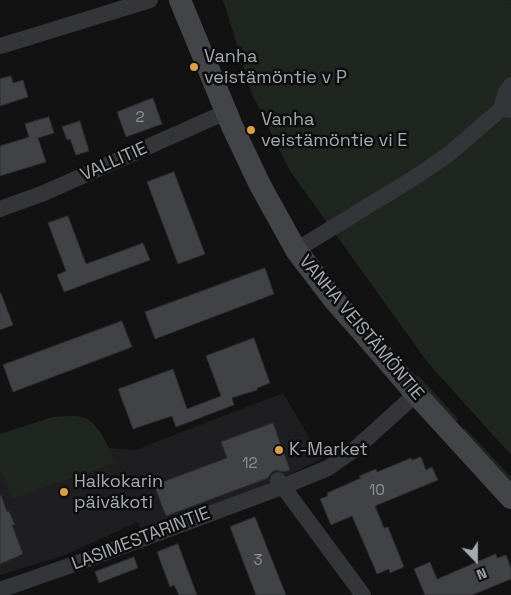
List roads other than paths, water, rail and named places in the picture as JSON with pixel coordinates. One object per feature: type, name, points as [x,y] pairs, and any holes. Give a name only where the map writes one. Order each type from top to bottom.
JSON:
[{"type":"street","points":[[0,46],[150,0]]},
{"type":"street","name":"VANHA VEISTÄMÖNTIE","points":[[180,0],[226,112],[260,185],[296,250],[335,301],[416,394],[511,498]]},
{"type":"street","points":[[296,250],[417,176],[449,154],[506,109],[506,92],[511,86]]},
{"type":"street","name":"VALLITIE","points":[[0,209],[44,193],[226,112]]},
{"type":"street","name":"LASIMESTARINTIE","points":[[0,590],[83,561],[280,483],[328,468],[354,450],[416,394]]},
{"type":"street","points":[[280,483],[363,595]]},
{"type":"place","name":"Vanha veistämöntie v P","points":[[194,67]]},
{"type":"place","name":"Vanha veistämöntie vi E","points":[[251,130]]},
{"type":"place","name":"K-Market","points":[[279,450]]},
{"type":"place","name":"Halkokarin päiväkoti","points":[[64,492]]}]
